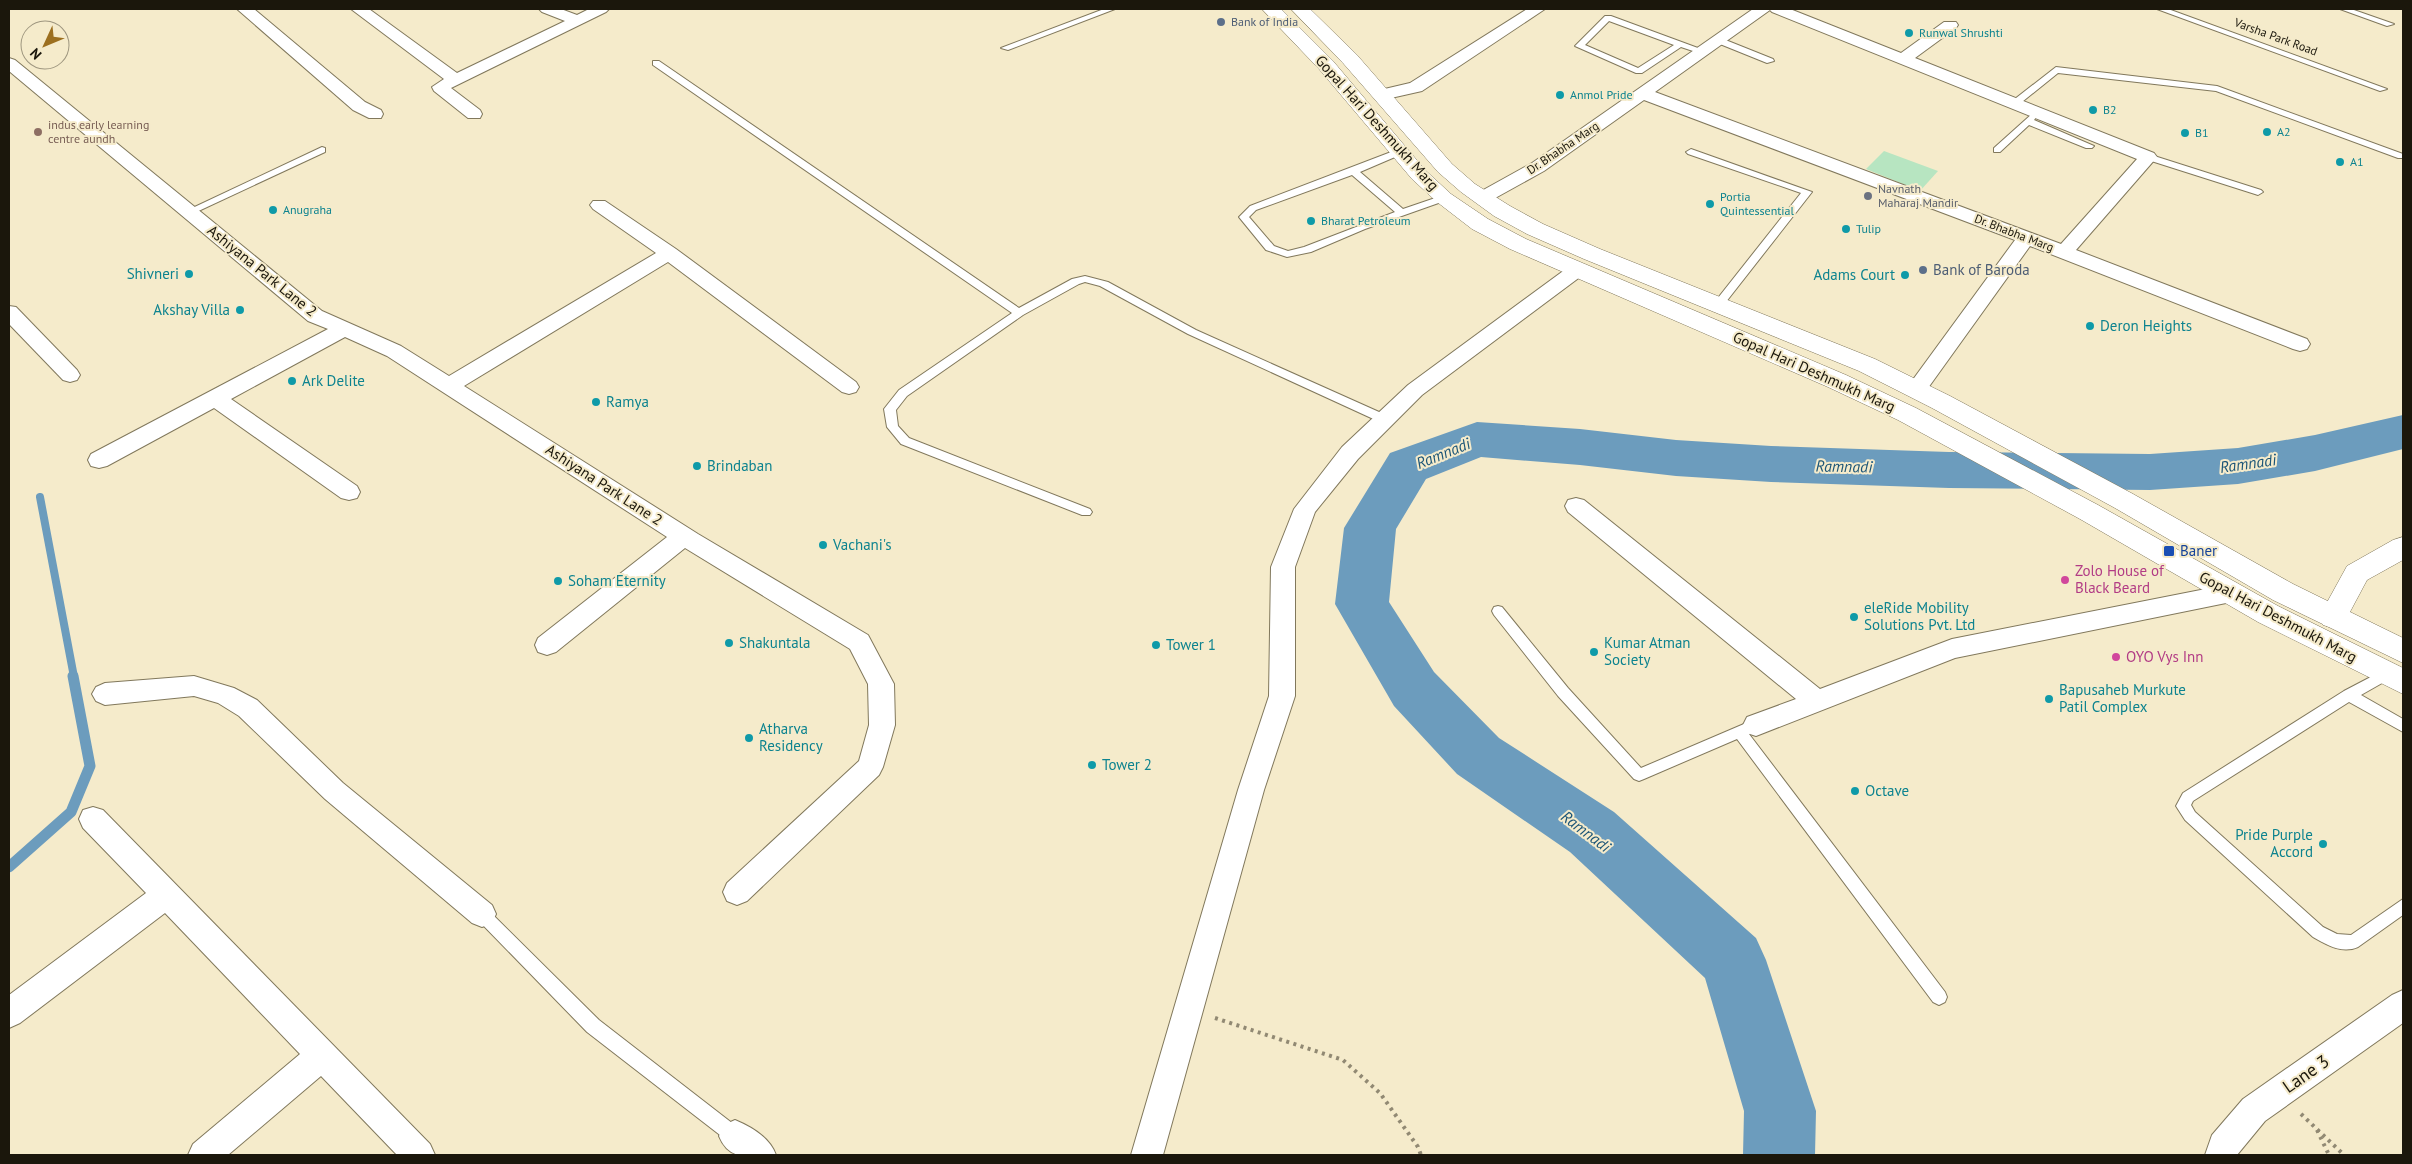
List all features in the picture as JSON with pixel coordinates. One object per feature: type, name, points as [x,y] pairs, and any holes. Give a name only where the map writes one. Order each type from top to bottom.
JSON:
[{"type":"main road","name":"Gopal Hari Deshmukh Marg","points":[[1271,9],[1326,65],[1419,175],[1444,198],[1480,224],[1577,270],[1837,381],[1907,414],[2089,512],[2231,593],[2395,678]]},
{"type":"main road","name":"Gopal Hari Deshmukh Marg","points":[[1300,9],[1350,59],[1445,168],[1482,198],[1535,229],[1867,365],[1941,402],[2124,501],[2283,592],[2403,651]]},
{"type":"main road","points":[[1380,129],[1407,124]]},
{"type":"main road","points":[[2333,616],[2357,574],[2403,547]]},
{"type":"street","points":[[244,9],[359,106],[374,114]]},
{"type":"street","points":[[359,9],[456,80]]},
{"type":"street","points":[[547,9],[578,20]]},
{"type":"street","points":[[474,114],[440,87],[601,9]]},
{"type":"street","points":[[1382,96],[1416,87],[1537,9]]},
{"type":"street","name":"Dr. Bhabha Marg","points":[[1482,198],[1538,167],[1762,9]]},
{"type":"street","points":[[1776,9],[2014,104],[2032,117],[2148,157],[2064,252]]},
{"type":"street","points":[[1903,59],[1950,25]]},
{"type":"street","name":"Ashiyana Park Lane 2","points":[[9,63],[315,316],[394,351],[687,538],[859,642],[882,684],[882,725],[870,767],[737,892]]},
{"type":"street","name":"Dr. Bhabha Marg","points":[[1642,93],[2064,252],[2300,344]]},
{"type":"street","points":[[599,205],[669,253],[849,386]]},
{"type":"street","points":[[1916,390],[2026,238]]},
{"type":"street","points":[[449,386],[669,253]]},
{"type":"street","points":[[1147,1155],[1251,790],[1282,696],[1283,566],[1305,509],[1350,453],[1415,390],[1577,270]]},
{"type":"street","points":[[9,312],[70,375]]},
{"type":"street","points":[[100,460],[344,329]]},
{"type":"street","points":[[215,398],[349,492]]},
{"type":"street","points":[[1576,506],[1817,701]]},
{"type":"street","points":[[547,645],[687,538]]},
{"type":"street","points":[[1748,728],[1952,649],[2231,593]]},
{"type":"street","points":[[105,694],[194,686],[225,695],[248,708],[334,791],[482,914]]},
{"type":"street","points":[[93,819],[419,1155]]},
{"type":"street","points":[[9,1013],[167,894]]},
{"type":"street","name":"Lane 3","points":[[2221,1155],[2224,1146],[2254,1110],[2403,1005]]},
{"type":"street","points":[[204,1155],[322,1055]]},
{"type":"street","points":[[735,1136],[760,1155]]},
{"type":"lane","points":[[1005,48],[1111,9]]},
{"type":"lane","name":"Varsha Park Road","points":[[2160,9],[2383,89]]},
{"type":"lane","points":[[2344,9],[2390,24]]},
{"type":"lane","points":[[1681,44],[1639,71],[1579,46],[1608,18],[1702,51]]},
{"type":"lane","points":[[1718,40],[1770,61]]},
{"type":"lane","points":[[656,63],[1018,313]]},
{"type":"lane","points":[[2014,104],[2056,70],[2217,89],[2401,156]]},
{"type":"lane","points":[[1997,150],[2032,117],[2089,146]]},
{"type":"lane","points":[[189,212],[322,150]]},
{"type":"lane","points":[[1399,152],[1253,208],[1244,218],[1270,248],[1287,254],[1307,250],[1402,212],[1444,198]]},
{"type":"lane","points":[[1691,152],[1806,192],[1718,305]]},
{"type":"lane","points":[[2148,157],[2258,192]]},
{"type":"lane","points":[[1353,171],[1402,212]]},
{"type":"lane","points":[[1086,512],[904,441],[893,427],[890,409],[904,393],[1018,313],[1068,284],[1085,279],[1095,281],[1192,332],[1384,419]]},
{"type":"lane","points":[[1498,611],[1563,692],[1639,775],[1748,728],[1940,997]]},
{"type":"lane","points":[[2395,678],[2349,695],[2188,798],[2182,806],[2190,816],[2318,932],[2335,941],[2353,942],[2403,906]]},
{"type":"lane","points":[[2349,695],[2403,726]]},
{"type":"lane","points":[[482,914],[592,1026],[735,1136]]},
{"type":"path","points":[[1188,1010],[1272,1035],[1343,1060],[1380,1094],[1418,1147],[1421,1155]]},
{"type":"path","points":[[2280,1092],[2344,1155]]},
{"type":"path","points":[[2315,1127],[2329,1155]]},
{"type":"green space","points":[[1884,151],[1938,171],[1920,191],[1866,169]]},
{"type":"waterway","name":"Ramnadi","points":[[1779,1155],[1780,1111],[1733,960],[1592,832],[1478,756],[1414,689],[1362,604],[1370,528],[1408,466],[1477,439],[1580,447],[1676,458],[1771,464],[1949,470],[2150,472],[2238,466],[2315,453],[2403,432]]},
{"type":"waterway","points":[[40,497],[74,677]]},
{"type":"waterway","points":[[9,867],[71,812],[90,766],[73,676]]},
{"type":"place","name":"Bank of India","points":[[1221,22]]},
{"type":"place","name":"Runwal Shrushti","points":[[1909,33]]},
{"type":"place","name":"Anmol Pride","points":[[1560,95]]},
{"type":"place","name":"B2","points":[[2093,110]]},
{"type":"place","name":"indus early learning centre aundh","points":[[38,132]]},
{"type":"place","name":"A2","points":[[2267,132]]},
{"type":"place","name":"B1","points":[[2185,133]]},
{"type":"place","name":"A1","points":[[2340,162]]},
{"type":"place","name":"Navnath Maharaj Mandir","points":[[1868,196]]},
{"type":"place","name":"Portia Quintessential","points":[[1710,204]]},
{"type":"place","name":"Anugraha","points":[[273,210]]},
{"type":"place","name":"Bharat Petroleum","points":[[1311,221]]},
{"type":"place","name":"Tulip","points":[[1846,229]]},
{"type":"place","name":"Bank of Baroda","points":[[1923,270]]},
{"type":"place","name":"Shivneri","points":[[189,274]]},
{"type":"place","name":"Adams Court","points":[[1905,275]]},
{"type":"place","name":"Akshay Villa","points":[[240,310]]},
{"type":"place","name":"Deron Heights","points":[[2090,326]]},
{"type":"place","name":"Ark Delite","points":[[292,381]]},
{"type":"place","name":"Ramya","points":[[596,402]]},
{"type":"place","name":"Brindaban","points":[[697,466]]},
{"type":"place","name":"Vachani's","points":[[823,545]]},
{"type":"place","name":"Baner","points":[[2169,551]]},
{"type":"place","name":"Zolo House of Black Beard","points":[[2065,580]]},
{"type":"place","name":"Soham Eternity","points":[[558,581]]},
{"type":"place","name":"eleRide Mobility Solutions Pvt. Ltd","points":[[1854,617]]},
{"type":"place","name":"Shakuntala","points":[[729,643]]},
{"type":"place","name":"Tower 1","points":[[1156,645]]},
{"type":"place","name":"Kumar Atman Society","points":[[1594,652]]},
{"type":"place","name":"OYO Vys Inn","points":[[2116,657]]},
{"type":"place","name":"Bapusaheb Murkute Patil Complex","points":[[2049,699]]},
{"type":"place","name":"Atharva Residency","points":[[749,738]]},
{"type":"place","name":"Tower 2","points":[[1092,765]]},
{"type":"place","name":"Octave","points":[[1855,791]]},
{"type":"place","name":"Pride Purple Accord","points":[[2323,844]]}]
